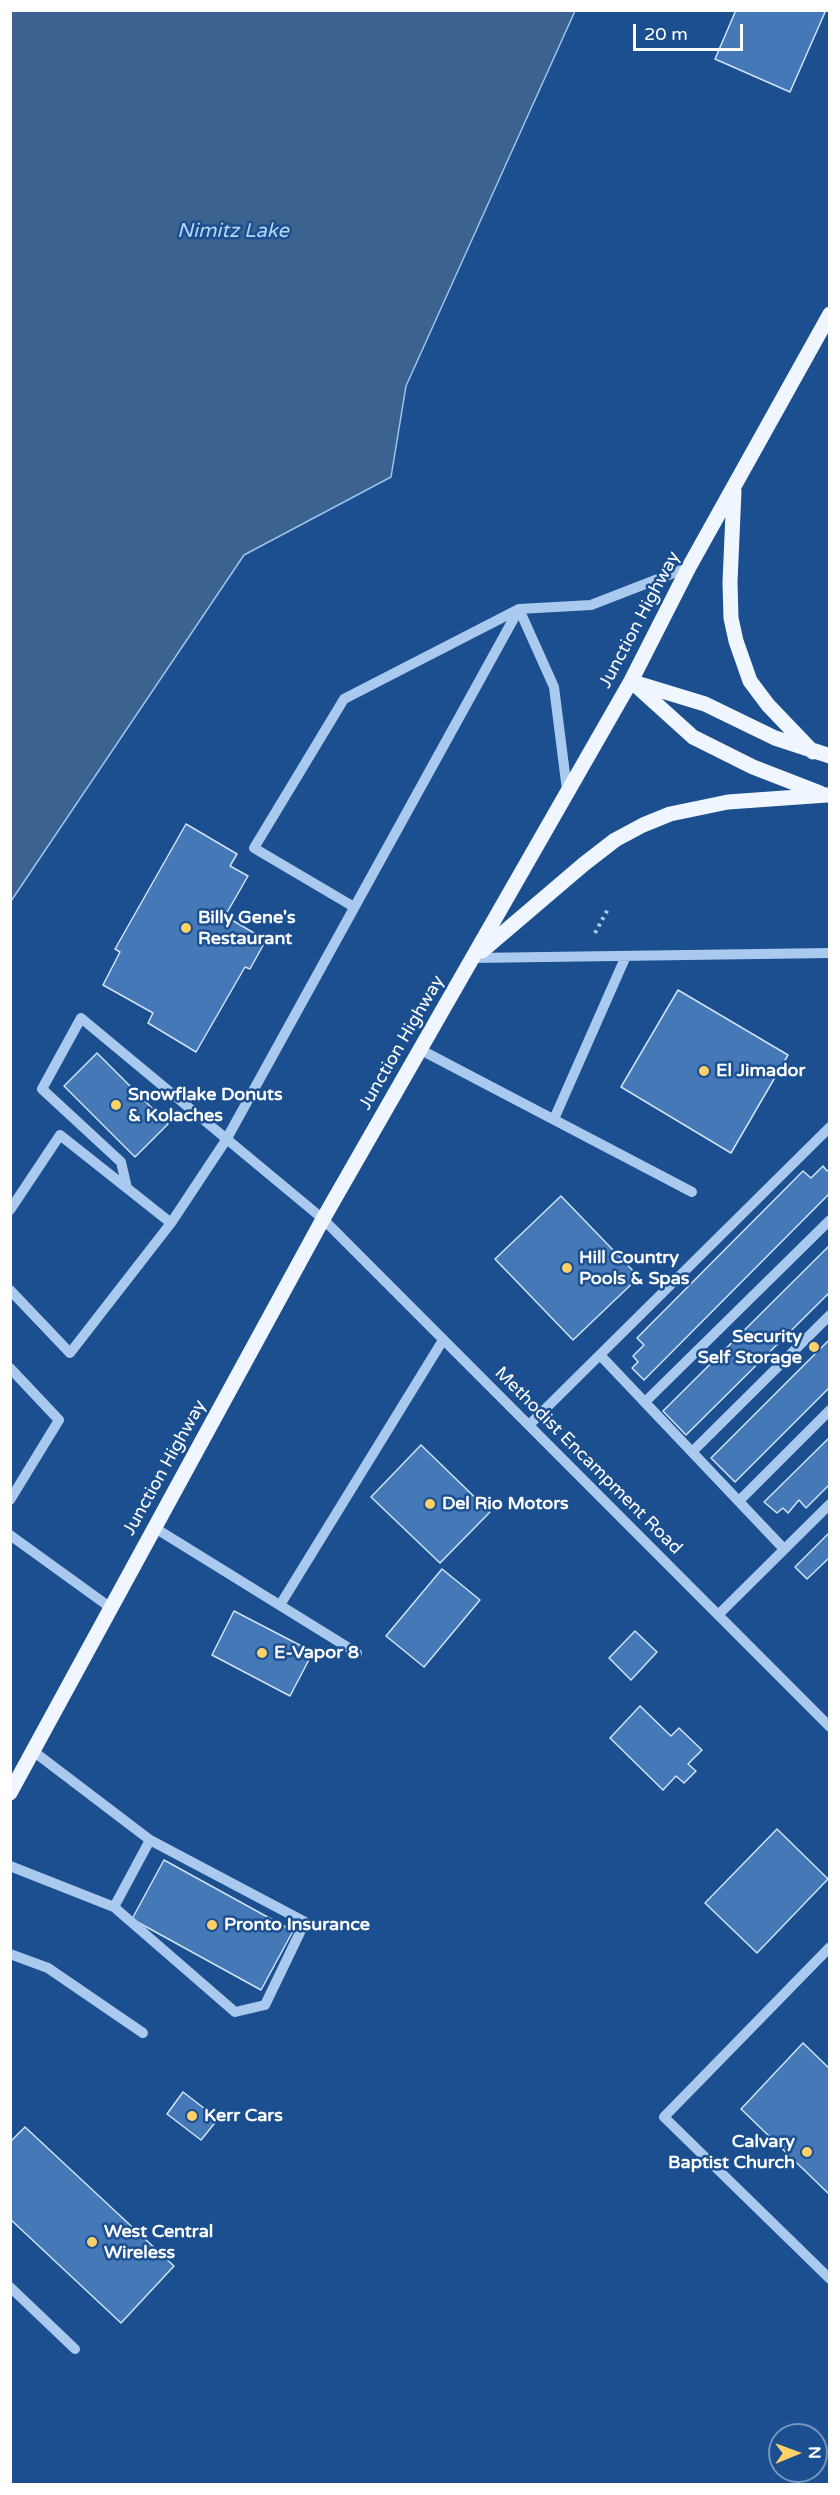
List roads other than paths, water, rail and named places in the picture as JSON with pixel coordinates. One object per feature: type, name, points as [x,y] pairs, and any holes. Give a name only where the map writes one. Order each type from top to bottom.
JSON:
[{"type":"main road","name":"Junction Highway","points":[[10,1792],[323,1219],[631,681],[689,567],[830,314]]},
{"type":"main road","points":[[734,487],[730,582],[731,618],[736,641],[750,681],[768,705],[813,752]]},
{"type":"main road","points":[[631,681],[705,704],[775,738],[830,756]]},
{"type":"main road","points":[[631,681],[693,737],[753,767],[828,796]]},
{"type":"main road","points":[[473,958],[615,840],[643,825],[670,814],[728,802],[828,796]]},
{"type":"street","points":[[354,907],[254,848],[344,699],[519,609],[591,605],[689,567]]},
{"type":"street","points":[[519,609],[554,687],[567,790]]},
{"type":"street","points":[[10,1290],[70,1353],[171,1223],[226,1140],[519,609]]},
{"type":"street","points":[[473,958],[830,953]]},
{"type":"street","points":[[554,1119],[626,956]]},
{"type":"street","name":"Methodist Encampment Road","points":[[127,1188],[121,1162],[42,1089],[81,1018],[323,1219],[830,1727]]},
{"type":"street","points":[[421,1050],[692,1192]]},
{"type":"street","points":[[529,1425],[830,1127]]},
{"type":"street","points":[[10,1210],[60,1135],[171,1223]]},
{"type":"street","points":[[645,1402],[830,1220]]},
{"type":"street","points":[[692,1452],[830,1315]]},
{"type":"street","points":[[280,1605],[443,1340]]},
{"type":"street","points":[[600,1355],[784,1549]]},
{"type":"street","points":[[10,1368],[59,1420],[10,1500]]},
{"type":"street","points":[[739,1502],[830,1410]]},
{"type":"street","points":[[718,1615],[830,1504]]},
{"type":"street","points":[[154,1528],[357,1653]]},
{"type":"street","points":[[10,1535],[111,1608]]},
{"type":"street","points":[[10,1866],[114,1907],[235,2012],[265,2006],[305,1922],[150,1840],[33,1751]]},
{"type":"street","points":[[114,1907],[150,1840]]},
{"type":"street","points":[[830,1947],[664,2117],[830,2279]]},
{"type":"street","points":[[10,1954],[48,1968],[143,2033]]},
{"type":"street","points":[[10,2287],[75,2349]]},
{"type":"water","name":"Nimitz Lake","points":[[11,10],[575,11],[406,386],[391,477],[244,555],[11,901]]},
{"type":"place","name":"Billy Gene's Restaurant","points":[[186,928]]},
{"type":"place","name":"El Jimador","points":[[704,1071]]},
{"type":"place","name":"Snowflake Donuts & Kolaches","points":[[116,1105]]},
{"type":"place","name":"Hill Country Pools & Spas","points":[[567,1268]]},
{"type":"place","name":"Security Self Storage","points":[[814,1347]]},
{"type":"place","name":"Del Rio Motors","points":[[430,1504]]},
{"type":"place","name":"E-Vapor 8","points":[[262,1653]]},
{"type":"place","name":"Pronto Insurance","points":[[212,1925]]},
{"type":"place","name":"Kerr Cars","points":[[192,2116]]},
{"type":"place","name":"Calvary Baptist Church","points":[[807,2152]]},
{"type":"place","name":"West Central Wireless","points":[[92,2242]]}]
